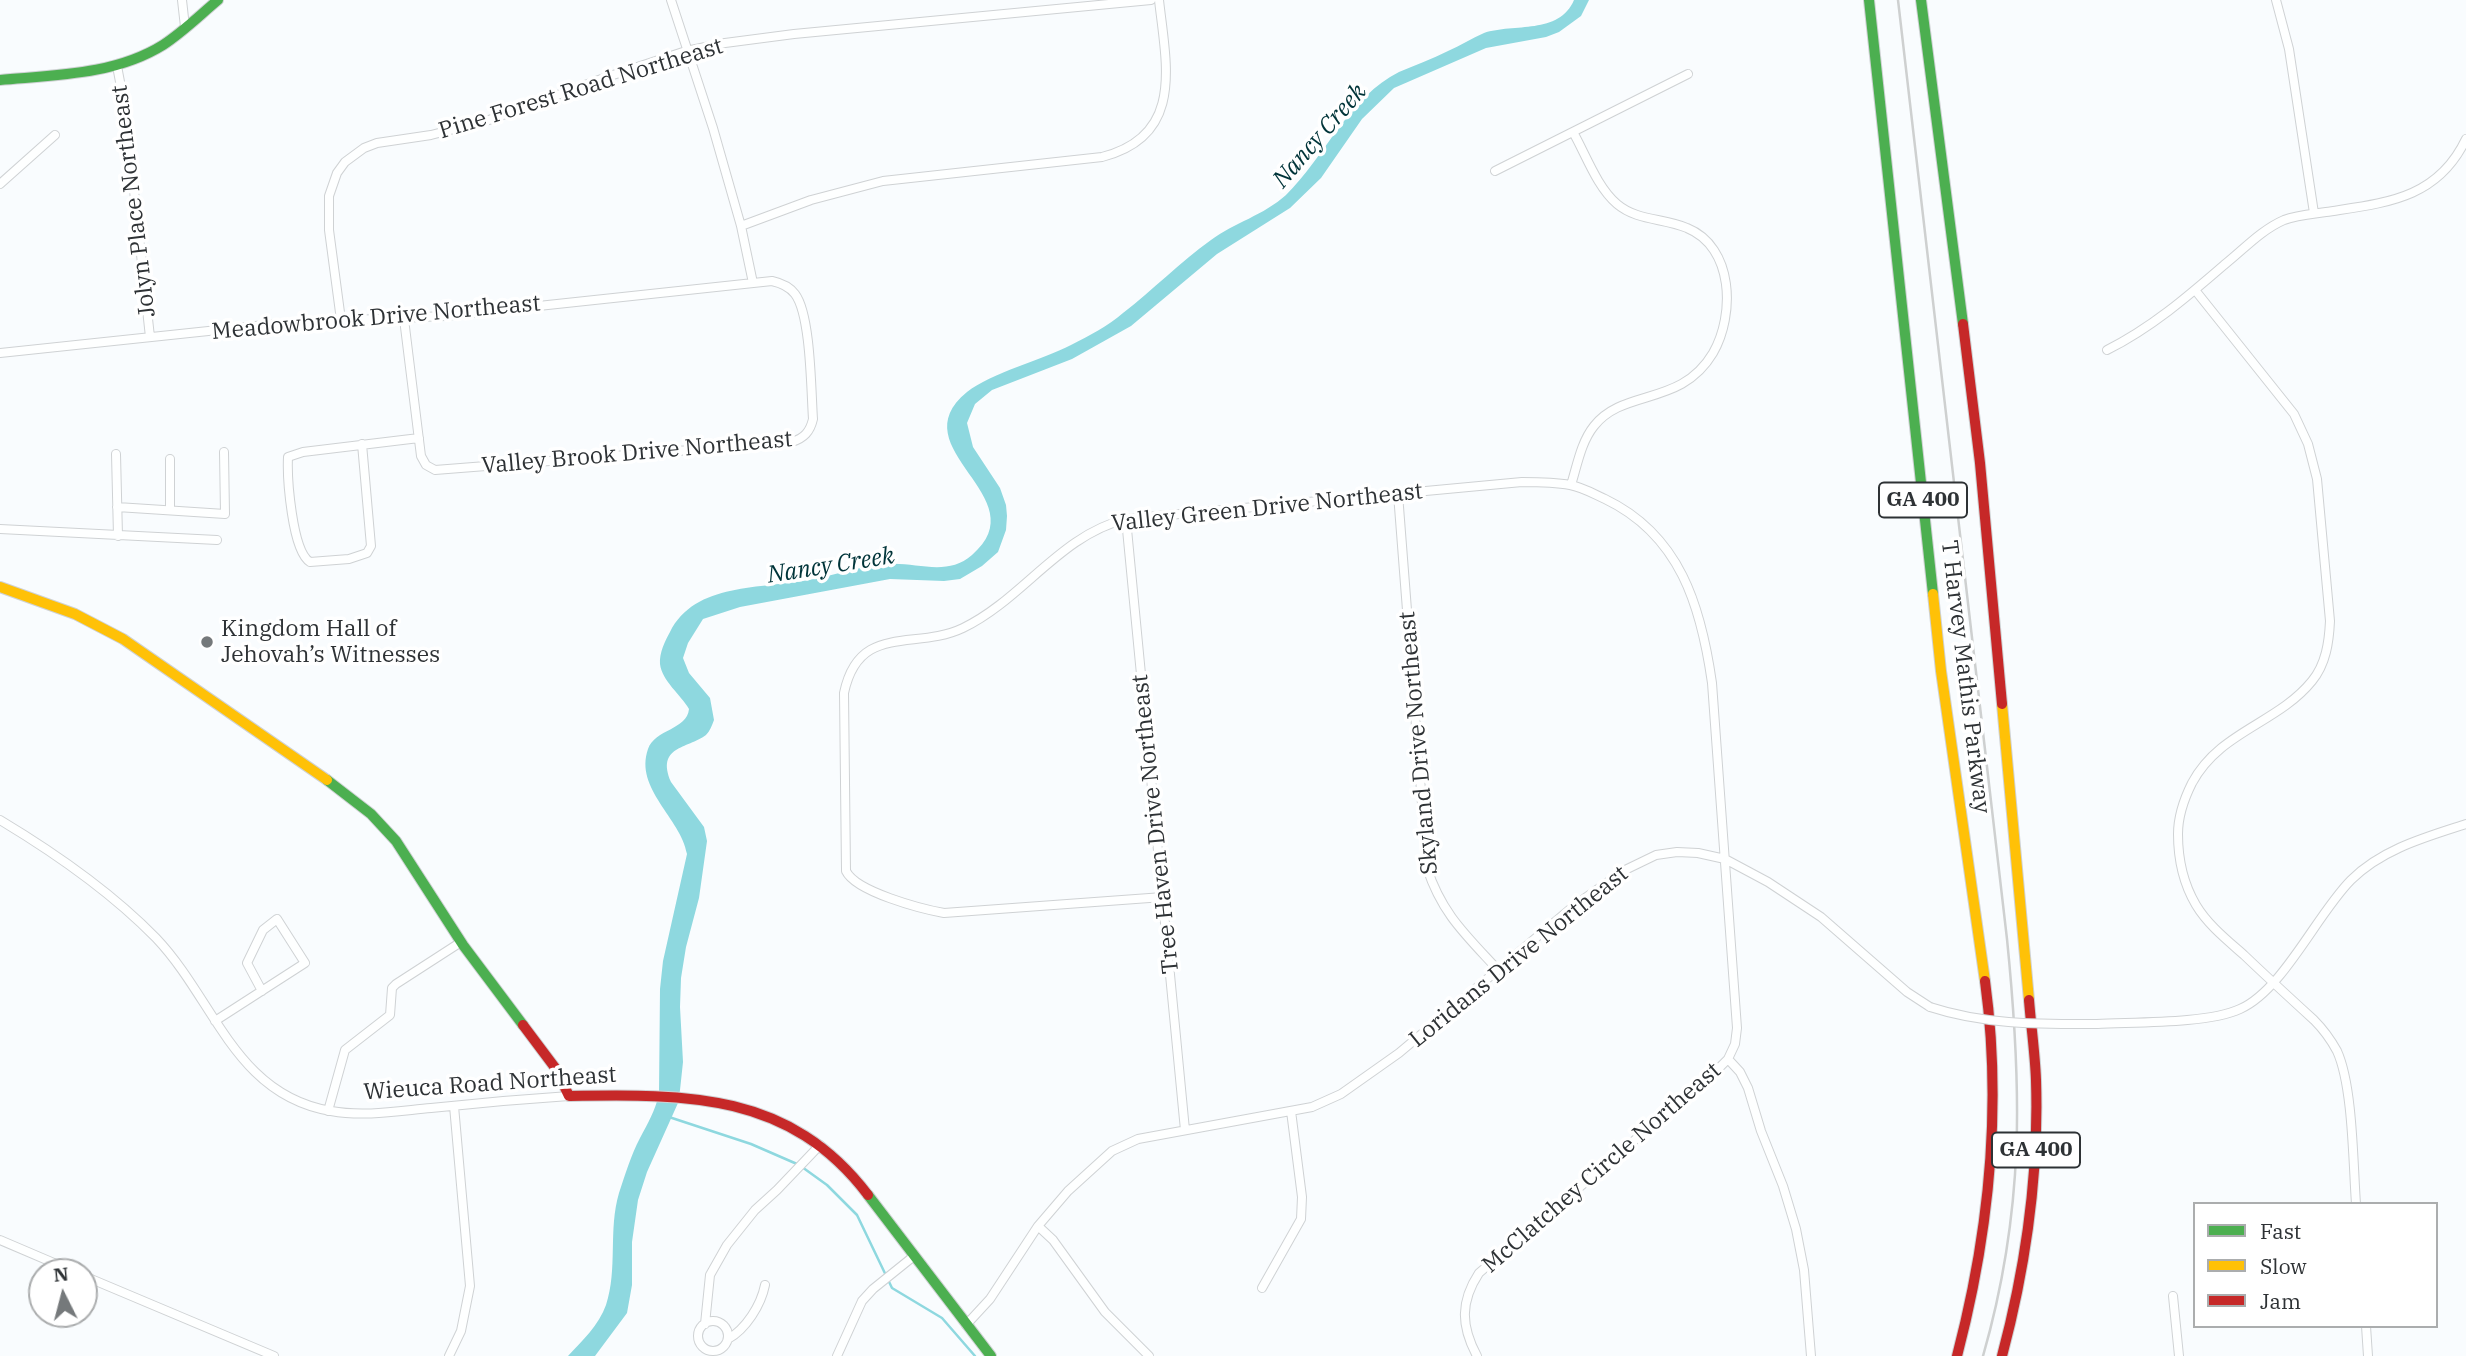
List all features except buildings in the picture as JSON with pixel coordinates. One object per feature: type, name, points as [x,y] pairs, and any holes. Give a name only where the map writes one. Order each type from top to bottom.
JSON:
[{"type":"main road","points":[[0,80],[117,66],[155,50],[218,0]]},
{"type":"main road","name":"T Harvey Mathis Parkway","points":[[1869,0],[1941,671],[1987,999],[1990,1038],[1993,1122],[1988,1207],[1975,1289],[1957,1356]]},
{"type":"main road","name":"T Harvey Mathis Parkway","points":[[1921,0],[1948,194],[1980,463],[2035,1054],[2037,1122],[2032,1212],[2018,1298],[2002,1356]]},
{"type":"main road","points":[[0,587],[75,614],[123,639],[324,778],[371,814],[396,841],[461,942],[556,1069],[569,1096]]},
{"type":"main road","name":"Wieuca Road Northeast","points":[[569,1096],[687,1097],[713,1100],[746,1106],[797,1129],[842,1163],[860,1184],[990,1356]]},
{"type":"street","points":[[182,0],[185,27]]},
{"type":"street","points":[[671,0],[713,128],[741,226],[753,283]]},
{"type":"street","name":"Pine Forest Road Northeast","points":[[341,320],[329,230],[329,197],[337,173],[353,155],[377,143],[431,135],[489,120],[687,51],[725,43],[1151,0]]},
{"type":"street","points":[[741,226],[811,200],[883,181],[1102,157],[1125,149],[1141,138],[1152,125],[1165,95],[1167,79],[1159,0]]},
{"type":"street","points":[[2276,0],[2290,49],[2314,213]]},
{"type":"street","name":"Jolyn Place Northeast","points":[[117,66],[125,108],[150,337]]},
{"type":"street","points":[[1495,171],[1688,74]]},
{"type":"street","points":[[1572,485],[1584,444],[1600,419],[1621,407],[1673,390],[1700,371],[1718,345],[1725,318],[1727,295],[1720,261],[1707,241],[1686,227],[1646,218],[1616,203],[1573,132]]},
{"type":"street","points":[[0,184],[55,135]]},
{"type":"street","points":[[2107,350],[2147,327],[2267,229],[2284,220],[2384,203],[2412,194],[2443,173],[2456,158],[2466,139]]},
{"type":"street","name":"Valley Brook Drive Northeast","points":[[404,319],[421,456],[426,465],[441,471],[800,439],[807,435],[813,419],[801,303],[794,291],[782,284],[772,281],[753,283]]},
{"type":"street","name":"Meadowbrook Drive Northeast","points":[[0,353],[284,323],[404,319],[753,283]]},
{"type":"street","points":[[2194,290],[2294,414],[2308,444],[2316,479],[2330,621],[2324,659],[2314,679],[2298,696],[2229,740],[2207,760],[2188,791],[2178,829],[2181,869],[2196,905],[2214,928],[2319,1026],[2337,1051],[2347,1088],[2356,1202]]},
{"type":"street","points":[[362,444],[370,546],[368,553],[349,559],[310,562],[301,553],[296,535],[288,457],[303,452],[362,444],[419,438]]},
{"type":"street","points":[[117,507],[225,514],[224,452]]},
{"type":"street","points":[[116,454],[118,536]]},
{"type":"street","points":[[170,459],[170,510]]},
{"type":"street","name":"Valley Green Drive Northeast","points":[[1163,897],[944,913],[920,909],[894,900],[852,879],[846,871],[844,693],[847,677],[855,662],[868,650],[883,643],[941,636],[967,626],[1003,602],[1088,533],[1106,524],[1126,519],[1522,482],[1572,485],[1618,505],[1662,542],[1675,560],[1700,619],[1709,659],[1726,859]]},
{"type":"street","name":"Skyland Drive Northeast","points":[[1398,494],[1427,868],[1435,892],[1447,913],[1498,970]]},
{"type":"street","name":"Tree Haven Drive Northeast","points":[[1126,519],[1185,1130]]},
{"type":"street","points":[[0,529],[217,540]]},
{"type":"street","name":"Wieuca Road Northeast","points":[[0,820],[54,855],[134,917],[179,966],[240,1058],[257,1075],[293,1099],[328,1111],[372,1114],[569,1096]]},
{"type":"street","name":"Loridans Drive Northeast","points":[[966,1325],[990,1299],[1038,1226],[1068,1191],[1112,1151],[1138,1139],[1312,1107],[1341,1094],[1399,1053],[1575,905],[1637,863],[1656,855],[1698,853],[1726,859],[1799,900],[1908,992],[1930,1007],[1991,1021],[2097,1024],[2194,1019],[2225,1014],[2253,1002],[2273,983],[2340,893],[2365,867],[2398,848],[2466,824]]},
{"type":"street","name":"McClatchey Circle Northeast","points":[[1477,1356],[1468,1339],[1464,1311],[1466,1297],[1479,1273],[1728,1059],[1735,1044],[1737,1028],[1726,859]]},
{"type":"street","points":[[215,1021],[304,963],[277,919],[263,930],[247,963],[261,991]]},
{"type":"street","points":[[328,1111],[345,1050],[390,1015],[392,988],[461,942]]},
{"type":"street","name":"McClatchey Circle Northeast","points":[[1728,1059],[1740,1072],[1748,1088],[1796,1229],[1804,1270],[1811,1356]]},
{"type":"street","points":[[449,1356],[461,1331],[470,1286],[454,1106]]},
{"type":"street","points":[[1262,1288],[1301,1219],[1303,1197],[1291,1111]]},
{"type":"street","points":[[765,1284],[762,1298],[738,1333],[727,1339],[719,1350],[705,1349],[698,1336],[705,1324],[710,1275],[727,1245],[748,1219],[820,1145]]},
{"type":"street","points":[[1038,1226],[1053,1240],[1105,1312],[1149,1356]]},
{"type":"street","points":[[0,1240],[42,1258]]},
{"type":"street","points":[[836,1356],[862,1301],[914,1256]]},
{"type":"street","points":[[98,1282],[274,1356]]},
{"type":"street","points":[[2173,1296],[2179,1356]]},
{"type":"street","points":[[705,1324],[719,1323],[726,1329],[727,1339]]},
{"type":"street","points":[[2366,1328],[2368,1356]]},
{"type":"water","points":[[1574,0],[1589,0],[1581,16],[1559,32],[1546,37],[1486,48],[1394,88],[1362,119],[1321,178],[1290,208],[1217,254],[1131,326],[1072,359],[992,390],[975,404],[967,423],[973,447],[1000,488],[1007,516],[1006,530],[998,552],[982,566],[960,579],[890,579],[740,607],[703,619],[688,643],[683,658],[689,673],[710,698],[714,720],[706,735],[676,750],[667,761],[671,782],[704,827],[707,841],[699,898],[681,978],[683,1062],[678,1103],[647,1172],[638,1200],[632,1242],[632,1285],[627,1313],[595,1356],[568,1356],[595,1326],[606,1305],[612,1278],[614,1221],[619,1193],[659,1094],[660,989],[663,961],[687,854],[683,841],[653,790],[645,764],[652,742],[683,721],[689,709],[668,682],[660,664],[664,643],[681,616],[696,604],[713,596],[751,587],[809,580],[878,565],[942,567],[962,562],[972,555],[988,534],[990,513],[982,493],[956,453],[948,433],[950,413],[967,392],[989,379],[1059,351],[1098,330],[1117,318],[1211,240],[1277,202],[1300,180],[1366,96],[1399,72],[1484,33],[1535,26],[1558,19]]},
{"type":"waterway","points":[[669,1117],[751,1144],[797,1164]]},
{"type":"waterway","points":[[802,1167],[827,1185],[857,1215],[892,1288],[942,1318],[975,1356]]},
{"type":"railway","points":[[1898,0],[2012,994],[2017,1098],[2013,1199],[2007,1250],[1983,1356]]},
{"type":"traffic: fast","points":[[0,80],[84,72],[125,62],[163,45],[218,0]]},
{"type":"traffic: fast","points":[[1869,0],[1933,594]]},
{"type":"traffic: fast","points":[[1921,0],[1963,324]]},
{"type":"traffic: fast","points":[[327,780],[371,814],[396,841],[463,945],[523,1025]]},
{"type":"traffic: fast","points":[[868,1195],[991,1356]]},
{"type":"traffic: slow","points":[[0,587],[75,614],[123,639],[327,780]]},
{"type":"traffic: slow","points":[[1933,594],[1941,671],[1985,981]]},
{"type":"traffic: slow","points":[[2002,704],[2029,1000]]},
{"type":"traffic: jam","points":[[1963,324],[1980,463],[2002,704]]},
{"type":"traffic: jam","points":[[1957,1356],[1977,1264],[1989,1170],[1992,1075],[1985,981]]},
{"type":"traffic: jam","points":[[2002,1356],[2018,1288],[2033,1184],[2036,1080],[2029,1000]]},
{"type":"traffic: jam","points":[[523,1025],[556,1069],[569,1096],[694,1099],[733,1106],[770,1118],[805,1136],[838,1161],[868,1195]]},
{"type":"place","name":"Kingdom Hall of Jehovah’s Witnesses","points":[[207,642]]},
{"type":"water label","name":"Nancy Creek","points":[[1320,136]]},
{"type":"water label","name":"Nancy Creek","points":[[831,566]]}]
